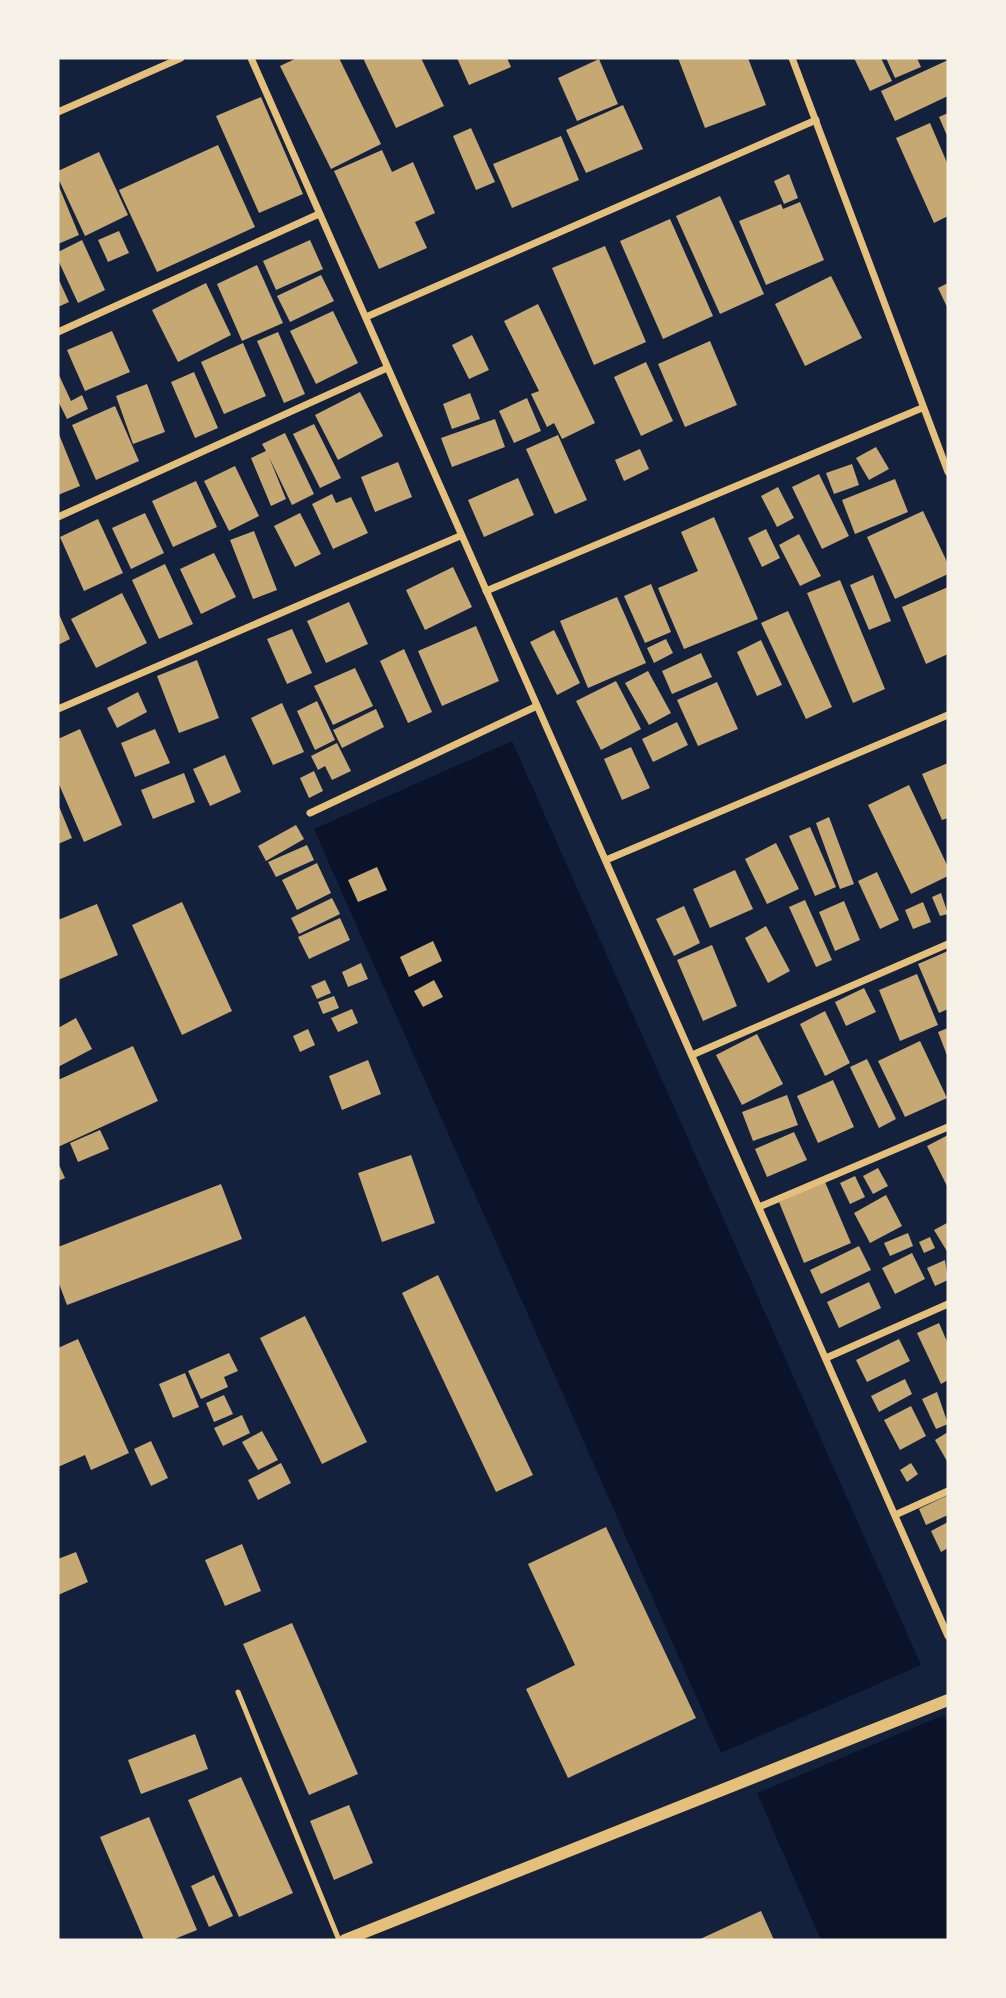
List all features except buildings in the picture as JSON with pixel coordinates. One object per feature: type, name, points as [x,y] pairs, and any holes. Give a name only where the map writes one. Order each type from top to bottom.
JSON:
[{"type":"street","points":[[58,112],[181,58]]},
{"type":"street","points":[[251,58],[948,1636]]},
{"type":"street","points":[[792,58],[948,472]]},
{"type":"street","points":[[366,317],[816,120]]},
{"type":"street","points":[[58,331],[319,214]]},
{"type":"street","points":[[58,517],[387,368]]},
{"type":"street","points":[[486,592],[922,408]]},
{"type":"street","points":[[58,709],[460,536]]},
{"type":"street","points":[[310,813],[537,706]]},
{"type":"street","points":[[606,860],[948,715]]},
{"type":"street","points":[[692,1055],[948,944]]},
{"type":"street","points":[[759,1207],[948,1127]]},
{"type":"street","points":[[826,1358],[948,1304]]},
{"type":"street","points":[[895,1515],[948,1491]]},
{"type":"street","points":[[345,1940],[948,1700]]},
{"type":"lane","points":[[238,1692],[339,1940]]},
{"type":"water","points":[[512,741],[921,1665],[721,1753],[314,829]]},
{"type":"water","points":[[944,1715],[948,1725],[948,1940],[821,1940],[757,1793]]}]
